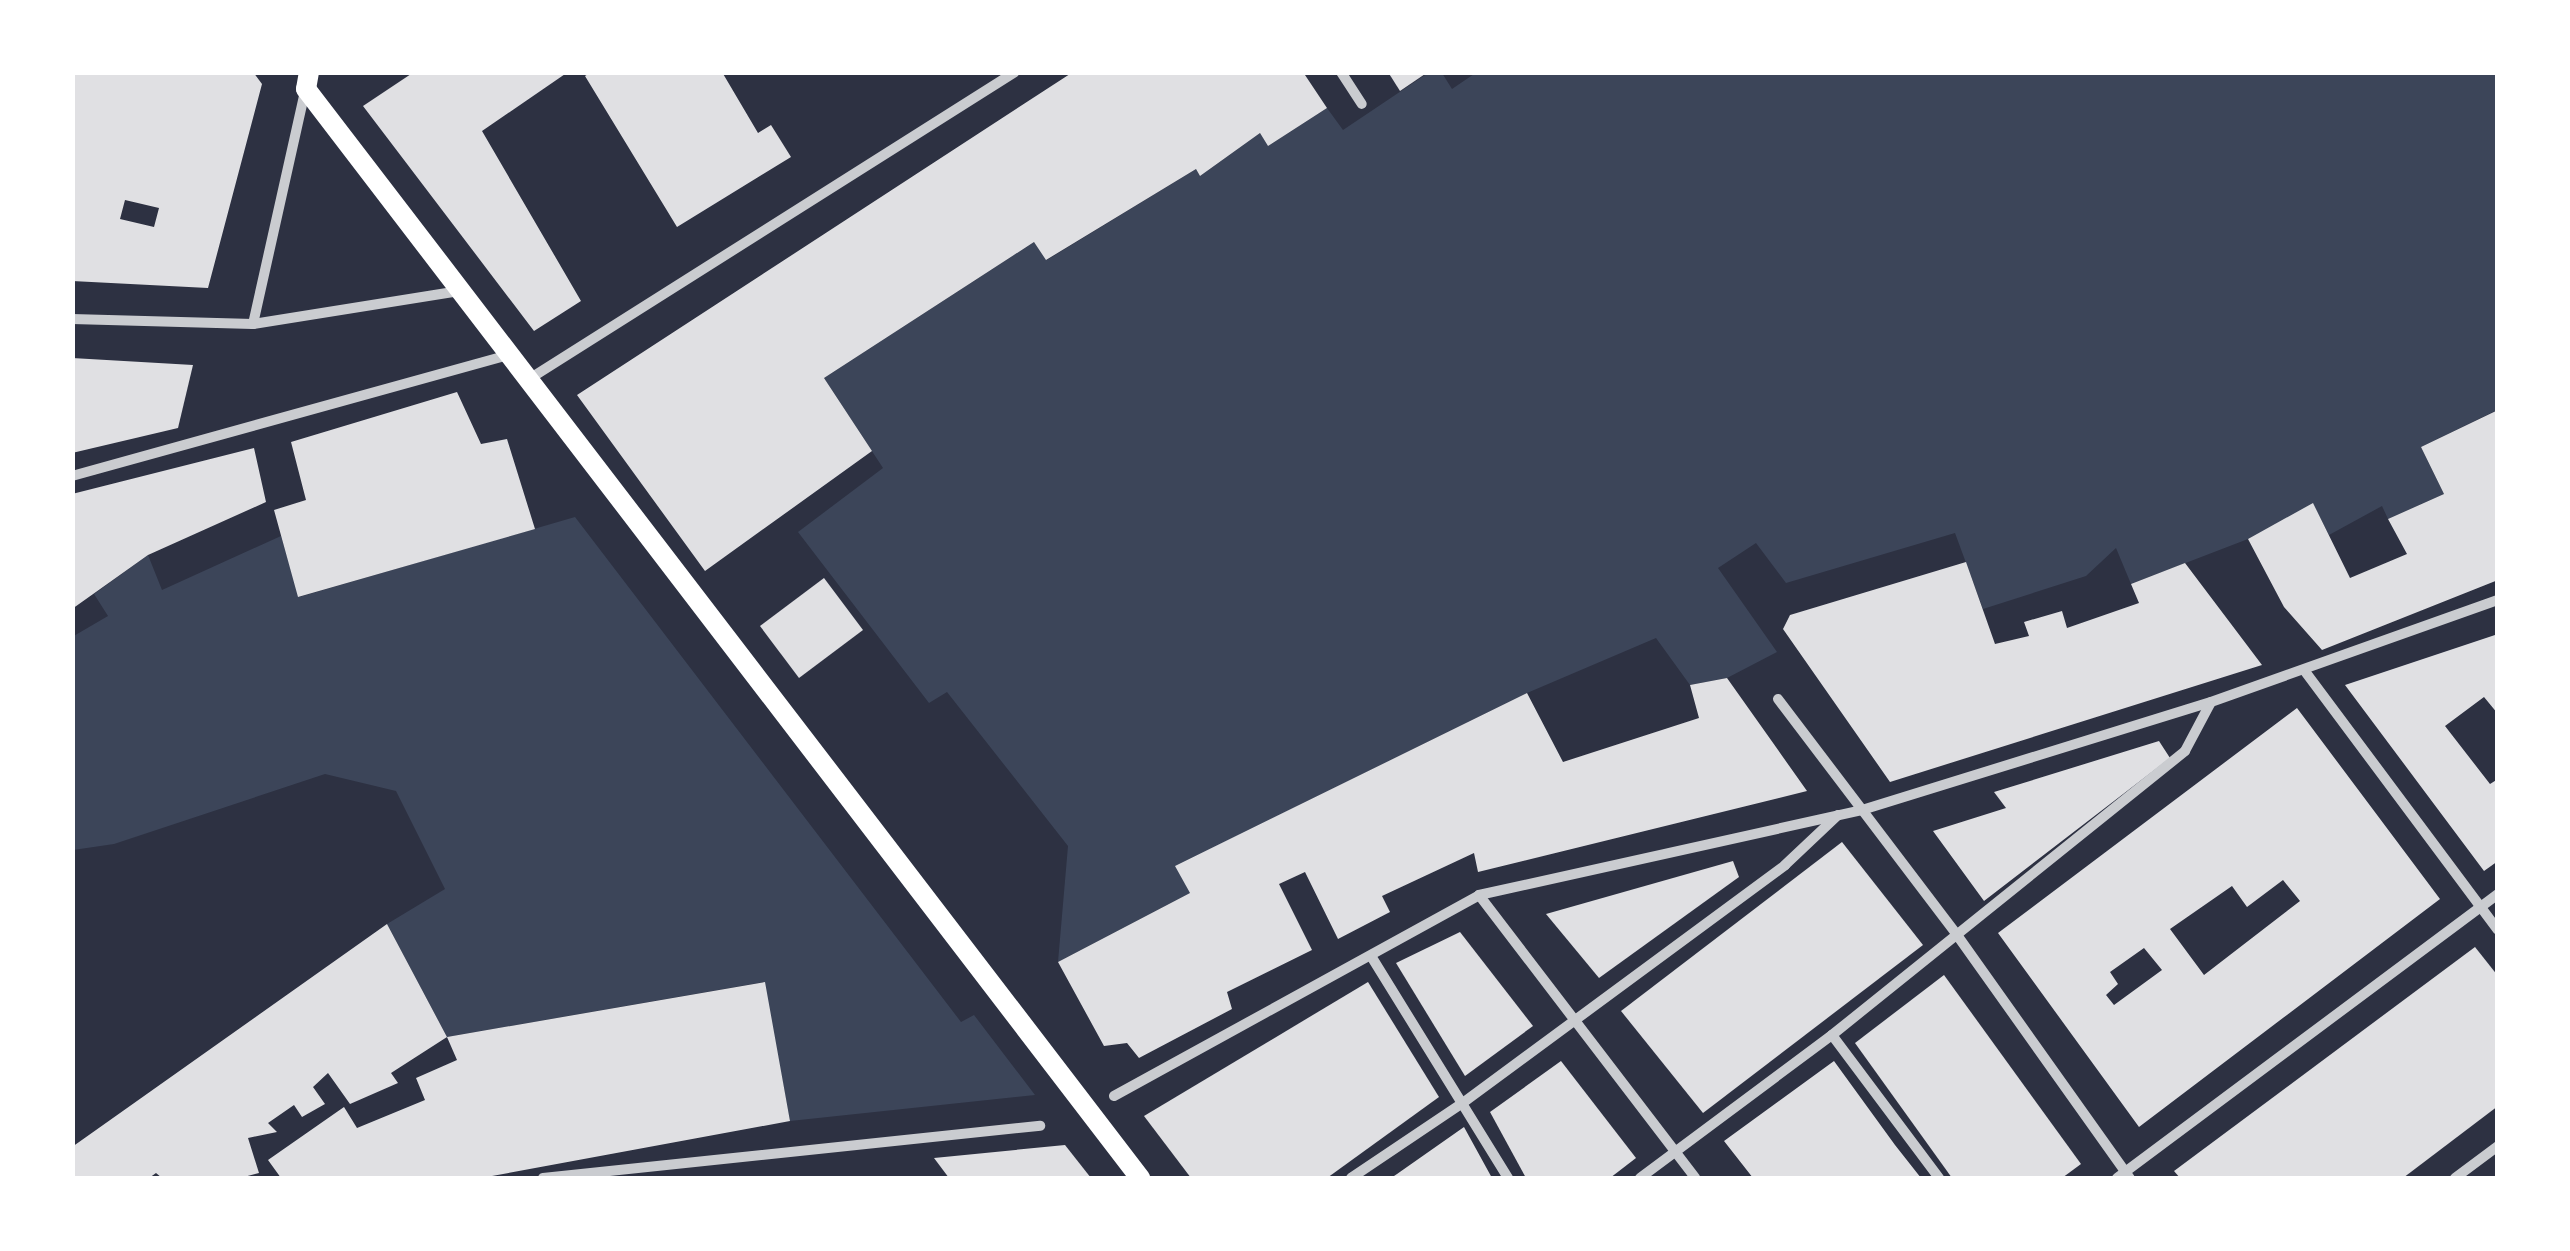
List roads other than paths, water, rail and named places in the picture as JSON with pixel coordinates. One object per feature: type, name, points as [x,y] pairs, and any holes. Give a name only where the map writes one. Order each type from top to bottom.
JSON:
[{"type":"main road","points":[[310,78],[506,355],[1140,1178]]},
{"type":"street","points":[[526,381],[1015,72]]},
{"type":"street","points":[[1340,72],[1362,104]]},
{"type":"street","points":[[253,324],[310,78]]},
{"type":"street","points":[[72,319],[253,324],[459,291]]},
{"type":"street","points":[[72,476],[506,355]]},
{"type":"street","points":[[1114,1096],[1479,896],[1862,810],[2211,702],[2498,600]]},
{"type":"street","points":[[2304,670],[2498,930]]},
{"type":"street","points":[[1778,699],[1957,935],[2124,1176],[2498,894]]},
{"type":"street","points":[[1640,1178],[1832,1036],[2186,752],[2211,702]]},
{"type":"street","points":[[1351,1178],[1464,1102],[1785,865],[1839,814]]},
{"type":"street","points":[[1479,896],[1695,1178]]},
{"type":"street","points":[[1370,956],[1508,1178]]},
{"type":"street","points":[[1832,1036],[1940,1178]]},
{"type":"street","points":[[543,1178],[1040,1126]]},
{"type":"street","points":[[2455,1178],[2498,1146]]},
{"type":"street","points":[[648,1168],[655,1178]]}]
